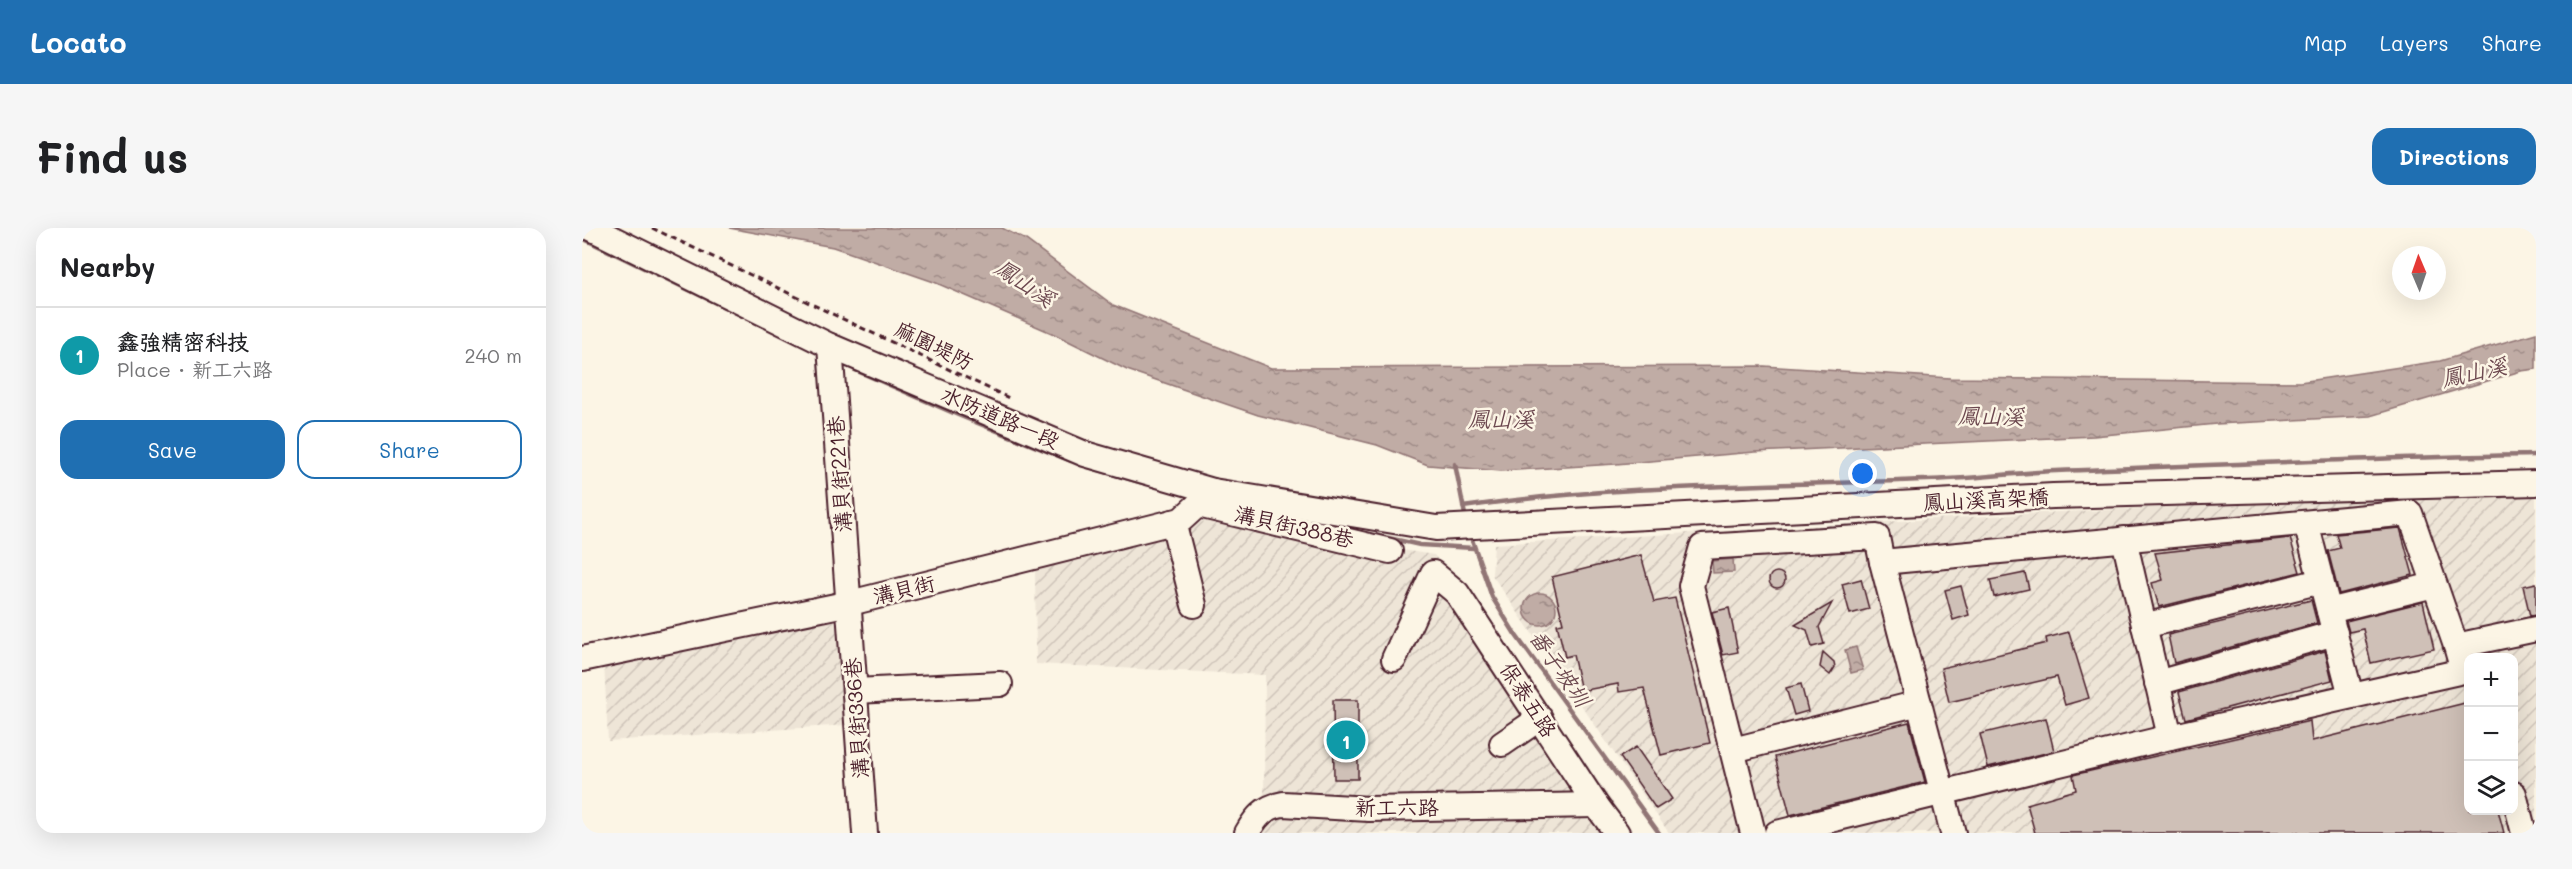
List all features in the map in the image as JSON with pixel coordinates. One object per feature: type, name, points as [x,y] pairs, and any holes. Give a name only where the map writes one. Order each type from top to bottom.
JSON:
[{"type":"street","name":"水防道路一段","points":[[591,228],[831,346],[1084,454],[1206,498],[1436,528]]},
{"type":"street","name":"溝貝街221巷","points":[[831,346],[850,603]]},
{"type":"street","name":"鳳山溪高架橋","points":[[1436,528],[2053,496],[2536,483]]},
{"type":"street","name":"溝貝街","points":[[582,659],[850,603],[1181,520],[1206,498]]},
{"type":"street","name":"溝貝街388巷","points":[[1206,498],[1390,551]]},
{"type":"street","points":[[1882,562],[2410,513],[2464,668]]},
{"type":"street","points":[[1173,522],[1194,605]]},
{"type":"street","points":[[2306,523],[2351,696]]},
{"type":"street","points":[[1753,833],[1691,586],[1702,547],[1877,537],[1953,833]]},
{"type":"street","points":[[2124,539],[2170,737]]},
{"type":"street","name":"保泰五路","points":[[1394,659],[1433,573],[1457,593],[1596,806],[1617,833]]},
{"type":"street","points":[[2144,626],[2321,581]]},
{"type":"street","points":[[2157,683],[2434,585]]},
{"type":"street","name":"溝貝街336巷","points":[[850,603],[865,833]]},
{"type":"street","points":[[2456,646],[2536,629]]},
{"type":"street","points":[[1777,833],[2170,737],[2351,696],[2464,674]]},
{"type":"street","points":[[855,691],[1000,684]]},
{"type":"street","points":[[1733,750],[1919,703]]},
{"type":"street","points":[[1502,744],[1540,718]]},
{"type":"street","name":"新工六路","points":[[1247,833],[1257,815],[1283,804],[1369,809],[1596,806]]},
{"type":"street","points":[[2518,809],[2524,832]]},
{"type":"path","name":"麻園堤防","points":[[652,228],[1016,402]]},
{"type":"shaded area","points":[[2536,491],[2536,833],[1669,833],[1492,575],[1494,544],[2059,512]]},
{"type":"shaded area","points":[[1209,520],[1434,555],[1467,591],[1634,833],[1237,833],[1264,794],[1265,675],[1036,664],[1035,566]]},
{"type":"shaded area","points":[[827,612],[845,633],[846,725],[608,741],[604,662]]},
{"type":"water","name":"鳳山溪","points":[[729,228],[1002,228],[1026,240],[1113,305],[1271,368],[1764,366],[1950,378],[2300,382],[2440,361],[2536,333],[2536,369],[2521,371],[2370,416],[2216,424],[2094,436],[1755,452],[1501,471],[1428,465],[1377,445],[1258,415],[1127,370],[1054,334],[934,282],[833,247]]},
{"type":"water","points":[[1733,559],[1734,572],[1713,573],[1712,561]]},
{"type":"water","points":[[1540,593],[1551,598],[1556,609],[1551,620],[1540,625],[1529,620],[1524,609],[1529,598]]},
{"type":"water","points":[[1856,647],[1863,670],[1851,673],[1845,650]]},
{"type":"building","points":[[2400,528],[2413,575],[2339,594],[2328,551],[2340,548],[2336,534]]},
{"type":"building","points":[[2290,538],[2300,572],[2159,607],[2152,583],[2163,580],[2155,553]]},
{"type":"building","points":[[1641,555],[1654,602],[1675,598],[1710,743],[1661,755],[1644,688],[1619,692],[1618,684],[1581,691],[1573,655],[1565,657],[1557,624],[1563,623],[1552,577]]},
{"type":"building","points":[[1774,572],[1780,572],[1785,580],[1783,586],[1774,588],[1769,583],[1769,577]]},
{"type":"building","points":[[2025,573],[2029,589],[1994,597],[1990,580]]},
{"type":"building","points":[[1861,579],[1869,609],[1850,614],[1842,584]]},
{"type":"building","points":[[2536,583],[2536,615],[2530,616],[2523,586]]},
{"type":"building","points":[[1961,586],[1969,615],[1953,620],[1945,590]]},
{"type":"building","points":[[2311,600],[2317,623],[2174,663],[2168,635]]},
{"type":"building","points":[[2423,602],[2434,649],[2371,663],[2363,629],[2349,632],[2346,621]]},
{"type":"building","points":[[1832,603],[1819,627],[1824,644],[1812,647],[1807,630],[1795,625]]},
{"type":"building","points":[[1729,608],[1738,652],[1723,655],[1712,612]]},
{"type":"building","points":[[2069,632],[2089,698],[2065,705],[2057,677],[1949,702],[1941,668],[2047,643],[2046,638]]},
{"type":"building","points":[[2325,651],[2332,680],[2186,719],[2179,692]]},
{"type":"building","points":[[1823,652],[1834,662],[1835,667],[1830,675],[1820,667]]},
{"type":"building","points":[[1801,684],[1808,711],[1794,715],[1786,688]]},
{"type":"building","points":[[1333,700],[1358,700],[1358,779],[1334,779]]},
{"type":"building","points":[[2464,703],[2464,815],[2499,815],[2504,833],[2035,833],[2027,804],[2076,790],[2073,775],[2310,721],[2312,741]]},
{"type":"building","points":[[2046,718],[2054,751],[1988,767],[1980,734]]},
{"type":"building","points":[[1909,722],[1925,782],[1790,815],[1775,757]]},
{"type":"building","points":[[1636,747],[1672,799],[1656,809],[1620,757]]},
{"type":"waterway","points":[[582,238],[759,324]]},
{"type":"waterway","points":[[855,370],[1071,461]]},
{"type":"waterway","points":[[1463,507],[1521,499],[1636,490],[1942,479],[2056,471],[2536,455]]},
{"type":"waterway","points":[[1079,464],[1143,483]]},
{"type":"waterway","points":[[1455,464],[1466,520]]},
{"type":"waterway","name":"番子坡圳","points":[[1470,534],[1492,597],[1515,634],[1659,833]]},
{"type":"waterway","points":[[1375,535],[1420,545],[1474,548]]},
{"type":"place","name":"鑫強精密科技","points":[[1346,740]]}]
